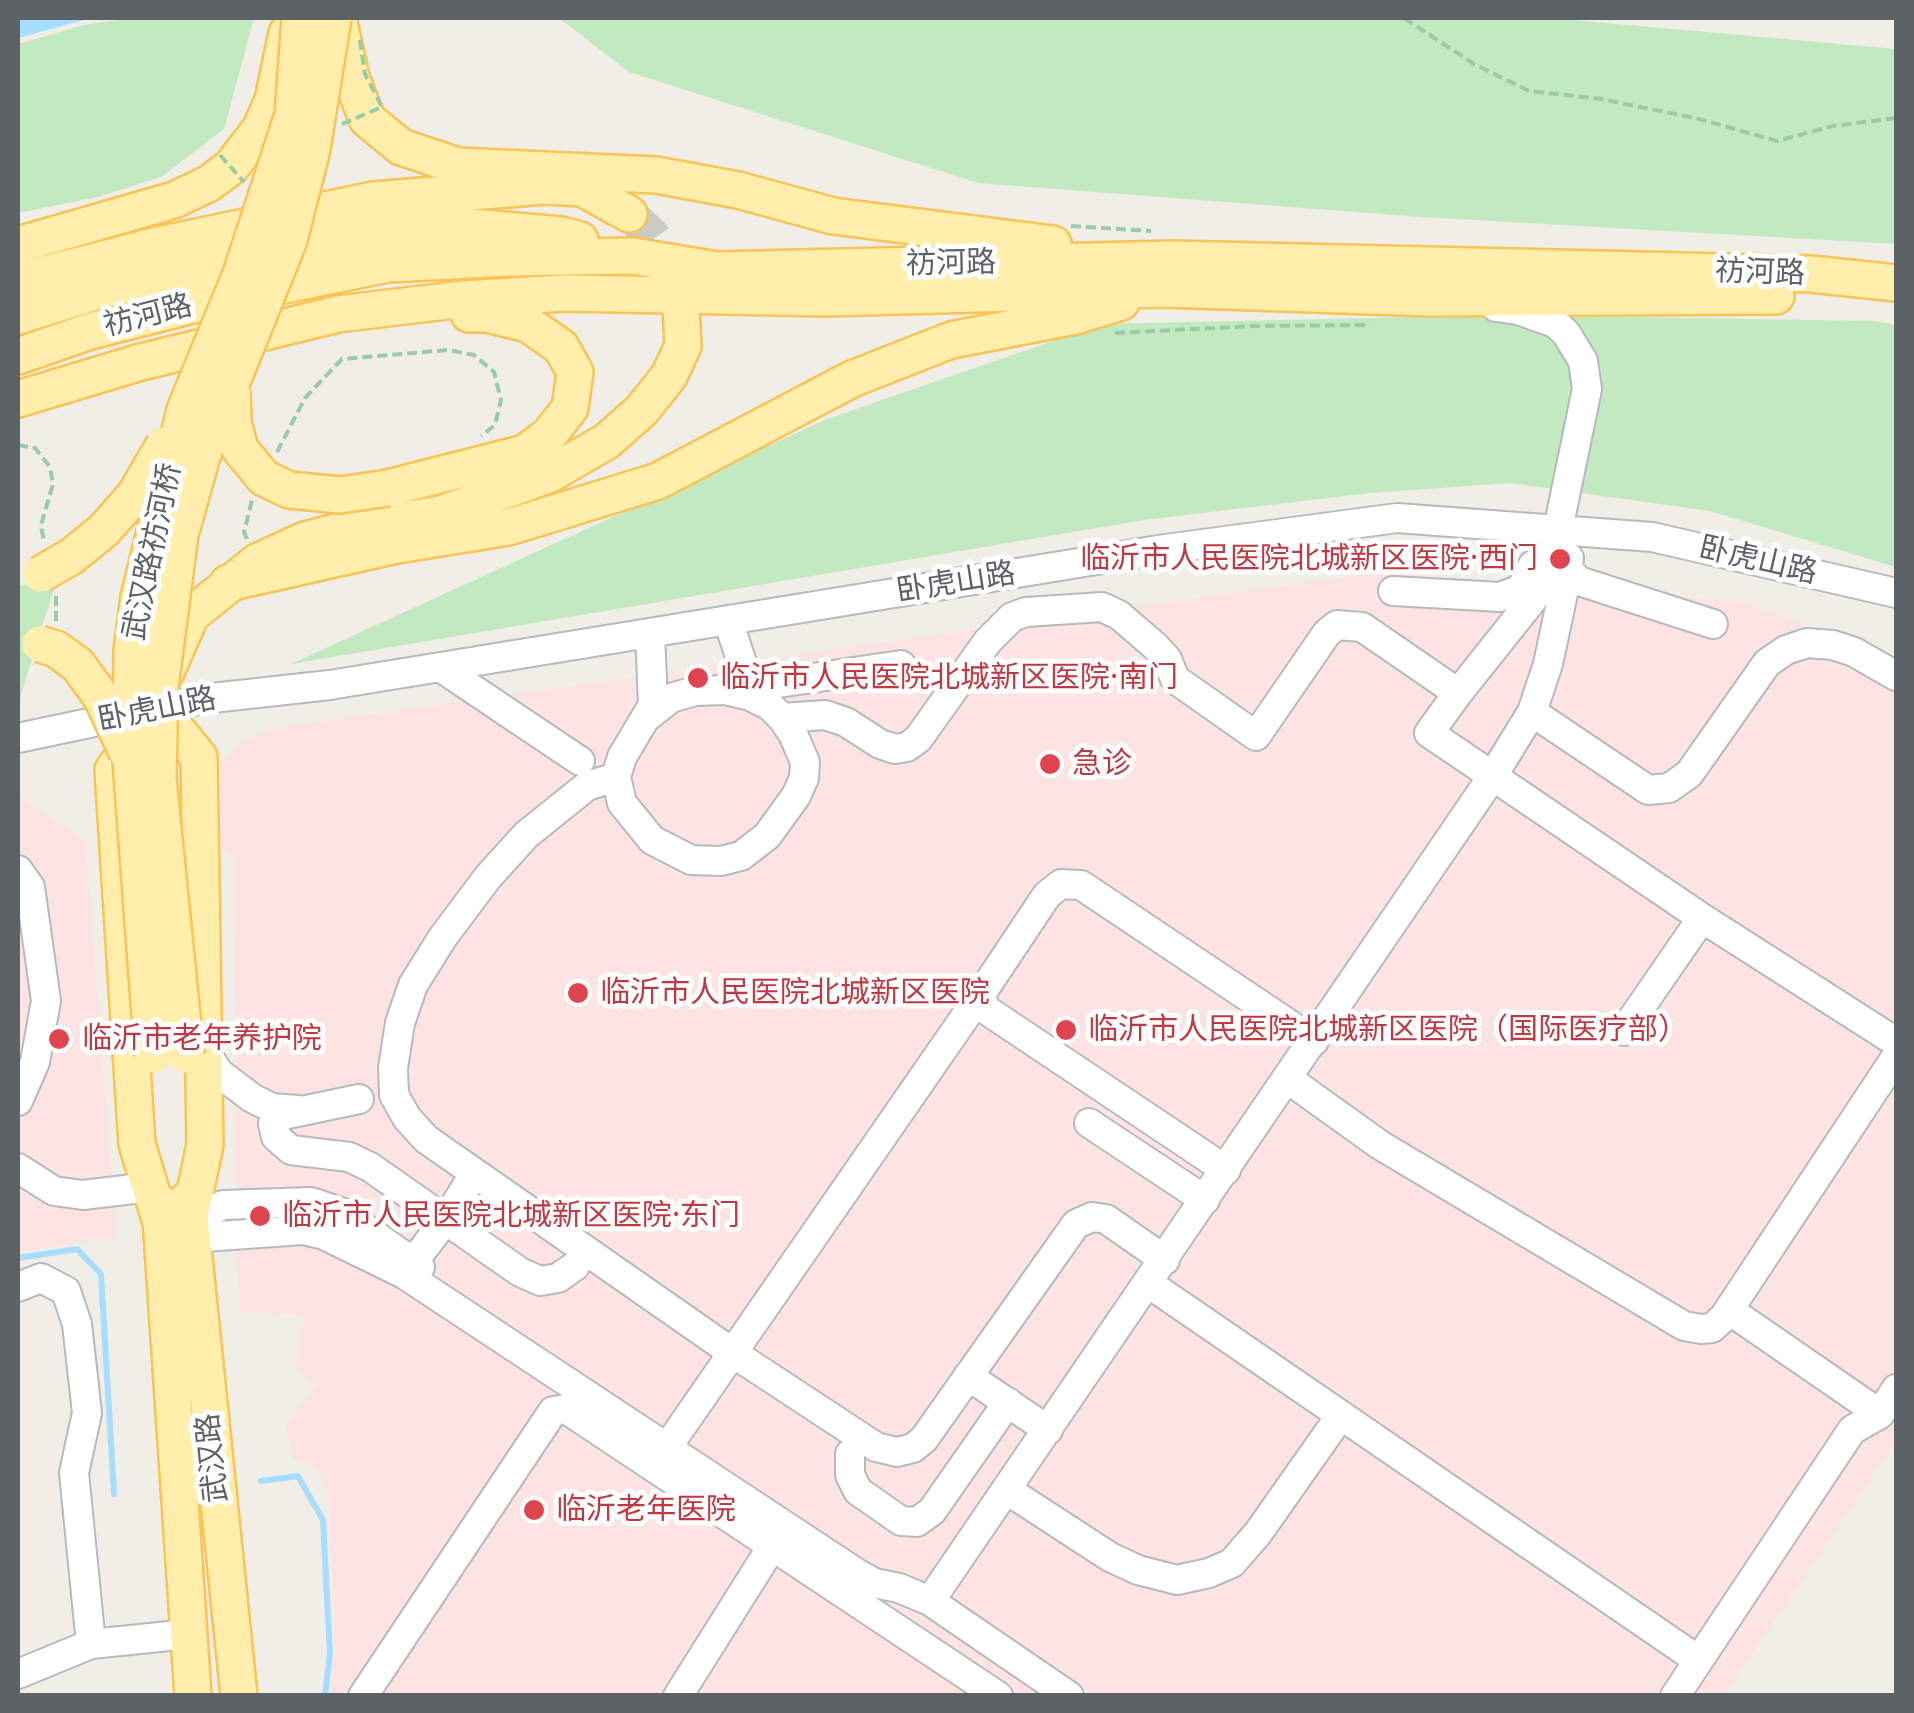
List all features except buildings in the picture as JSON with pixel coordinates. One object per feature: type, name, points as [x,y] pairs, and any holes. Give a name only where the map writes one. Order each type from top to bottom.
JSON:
[{"type":"main road","points":[[18,245],[174,200],[232,169],[261,128],[273,100],[290,18]]},
{"type":"main road","name":"武汉路祊河桥","points":[[181,1053],[131,761],[132,650],[138,597],[185,410],[241,274],[293,115],[300,18]]},
{"type":"main road","points":[[336,18],[351,77],[368,119],[401,146],[458,166],[656,174],[738,190],[832,216],[1164,260]]},
{"type":"main road","name":"武汉路祊河桥","points":[[180,1228],[181,1053],[158,779],[159,697],[180,535],[202,456],[289,240],[312,149],[336,18]]},
{"type":"main road","points":[[18,281],[154,246],[373,200],[527,187],[582,188],[628,214]]},
{"type":"main road","points":[[18,316],[115,287],[362,234],[460,226],[561,235],[634,256]]},
{"type":"main road","name":"祊河路","points":[[18,356],[90,331],[220,298],[388,264],[510,258],[634,256],[718,270],[1164,260],[1811,274],[1896,282]]},
{"type":"main road","points":[[228,583],[397,545],[510,527],[658,481],[852,380],[951,340],[1075,316],[1164,260]]},
{"type":"main road","name":"祊河路","points":[[18,402],[175,353],[338,314],[464,299],[564,293],[826,298],[1164,260],[1430,298],[1810,296],[1896,305]]},
{"type":"main road","points":[[180,1228],[150,1188],[136,1144],[113,770],[159,697],[191,615],[257,562],[304,540],[441,514],[550,474],[606,441],[642,410],[669,376],[683,346],[682,309]]},
{"type":"main road","points":[[231,381],[233,422],[240,450],[264,478],[289,490],[340,495],[388,488],[525,453],[549,436],[570,408],[575,372],[560,347],[528,324],[487,314],[338,314]]},
{"type":"main road","points":[[29,578],[72,556],[104,530],[135,494],[185,410]]},
{"type":"main road","points":[[25,644],[56,649],[78,664],[102,698],[131,761]]},
{"type":"main road","name":"武汉路","points":[[180,1228],[188,1634],[193,1696]]},
{"type":"main road","name":"武汉路","points":[[180,1228],[239,1696]]},
{"type":"street","points":[[1430,298],[1518,310],[1555,323],[1566,333],[1582,361],[1587,389],[1548,573],[1534,599],[1429,732],[1702,918],[1896,1042]]},
{"type":"street","name":"卧虎山路","points":[[18,738],[159,697],[440,668],[1158,550],[1397,518],[1652,537],[1896,593]]},
{"type":"street","points":[[930,1601],[1314,1042],[1532,712],[1561,614],[1568,570],[1557,530]]},
{"type":"street","points":[[1393,591],[1500,597],[1522,589],[1557,530]]},
{"type":"street","points":[[1568,570],[1579,581],[1714,624]]},
{"type":"street","points":[[782,718],[825,715],[846,722],[880,744],[908,747],[918,740],[988,640],[1012,617],[1026,612],[1102,607],[1119,615],[1155,646],[1175,679],[1256,736],[1327,632],[1337,625],[1362,627],[1458,692]]},
{"type":"street","points":[[728,620],[745,672],[752,681],[765,685],[901,665]]},
{"type":"street","points":[[647,717],[672,698],[694,691],[725,690],[750,696],[782,718],[804,762],[804,778],[768,836],[740,856],[721,861],[691,860],[652,840],[622,803],[616,777],[622,757],[647,717],[654,691],[650,633]]},
{"type":"street","points":[[1532,712],[1648,790],[1669,788],[1689,774],[1767,663],[1786,650],[1807,643],[1833,645],[1896,676]]},
{"type":"street","points":[[440,668],[580,761]]},
{"type":"street","points":[[616,777],[587,786],[526,835],[488,877],[413,985],[400,1024],[393,1068],[394,1095],[426,1140],[876,1447],[896,1452],[913,1448],[924,1439],[1076,1224],[1092,1217],[1106,1219],[1165,1260]]},
{"type":"street","points":[[18,870],[30,887],[46,1001],[35,1062],[18,1101]]},
{"type":"street","points":[[675,1436],[1048,896],[1062,884],[1080,885],[1314,1042]]},
{"type":"street","points":[[1624,1030],[1702,918]]},
{"type":"street","points":[[981,994],[985,1009],[1002,1022],[1226,1170]]},
{"type":"street","points":[[181,1053],[272,1108],[298,1110]]},
{"type":"street","points":[[1288,1080],[1380,1145],[1684,1326],[1712,1328],[1729,1310],[1896,1057]]},
{"type":"street","points":[[359,1099],[283,1115],[273,1124],[276,1137],[290,1150],[349,1157],[370,1167],[520,1272],[540,1281],[558,1278],[576,1266]]},
{"type":"street","points":[[1089,1123],[1205,1200]]},
{"type":"street","points":[[18,1168],[54,1191],[82,1195],[150,1188]]},
{"type":"street","points":[[408,1268],[447,1218],[474,1174]]},
{"type":"street","points":[[180,1228],[303,1230],[408,1268],[675,1436],[898,1588]]},
{"type":"street","points":[[408,1268],[858,1574],[930,1601],[1069,1696]]},
{"type":"street","points":[[18,1287],[42,1278],[66,1291],[77,1324],[87,1413],[74,1472],[91,1644]]},
{"type":"street","points":[[1148,1284],[1698,1660]]},
{"type":"street","points":[[1729,1310],[1880,1414]]},
{"type":"street","points":[[968,1376],[1048,1430]]},
{"type":"street","points":[[1675,1696],[1852,1430],[1880,1414],[1896,1389]]},
{"type":"street","points":[[850,1454],[850,1475],[858,1491],[901,1521],[918,1522],[932,1512],[1008,1402]]},
{"type":"street","points":[[363,1696],[554,1411],[566,1408],[998,1696]]},
{"type":"street","points":[[1006,1490],[1110,1557],[1138,1570],[1177,1580],[1208,1574],[1232,1562],[1258,1534],[1341,1415]]},
{"type":"street","points":[[678,1696],[773,1545]]},
{"type":"street","points":[[18,1674],[91,1644],[188,1634]]},
{"type":"path","points":[[1404,18],[1474,64],[1529,92],[1620,102],[1695,118],[1776,142],[1833,126],[1896,118]]},
{"type":"path","points":[[1058,226],[1164,260]]},
{"type":"path","points":[[1116,333],[1375,324]]},
{"type":"path","points":[[270,465],[306,398],[342,359],[448,350],[474,355],[494,372],[501,400],[495,424],[472,444]]},
{"type":"path","points":[[244,532],[252,499]]},
{"type":"shaded area","name":"临沂市人民医院北城新区医院（国际医疗部）","points":[[1381,572],[1740,601],[1896,658],[1896,1441],[1724,1695],[330,1695],[335,1653],[329,1494],[318,1470],[292,1458],[286,1424],[317,1385],[295,1369],[305,1315],[240,1312],[234,860],[206,830],[209,774],[241,742],[275,728]]},
{"type":"shaded area","name":"临沂市老年养护院","points":[[18,796],[85,840],[116,1238],[18,1252]]},
{"type":"green space","points":[[131,18],[254,18],[224,129],[161,177],[98,197],[18,213],[18,44],[84,25]]},
{"type":"green space","points":[[559,18],[1550,18],[1896,49],[1896,244],[1421,217],[978,183],[629,72]]},
{"type":"green space","points":[[1506,315],[1874,321],[1896,325],[1896,567],[1710,511],[1510,483],[1370,493],[1144,520],[291,664],[827,419],[1102,324]]},
{"type":"green space","points":[[18,584],[54,588],[18,705]]},
{"type":"water","points":[[18,18],[91,18],[18,38]]},
{"type":"waterway","points":[[18,1258],[77,1249],[101,1274],[114,1494]]},
{"type":"waterway","points":[[261,1481],[298,1476],[323,1520],[330,1654],[325,1696]]},
{"type":"tunnel","points":[[629,214],[652,235],[678,274],[679,283]]},
{"type":"place","name":"临沂市人民医院北城新区医院·西门","points":[[1560,559]]},
{"type":"place","name":"临沂市人民医院北城新区医院·南门","points":[[698,678]]},
{"type":"place","name":"急诊","points":[[1050,764]]},
{"type":"place","name":"临沂市人民医院北城新区医院","points":[[578,993]]},
{"type":"place","name":"临沂市人民医院北城新区医院（国际医疗部）","points":[[1066,1030]]},
{"type":"place","name":"临沂市老年养护院","points":[[59,1039]]},
{"type":"place","name":"临沂市人民医院北城新区医院·东门","points":[[260,1216]]},
{"type":"place","name":"临沂老年医院","points":[[534,1510]]}]
